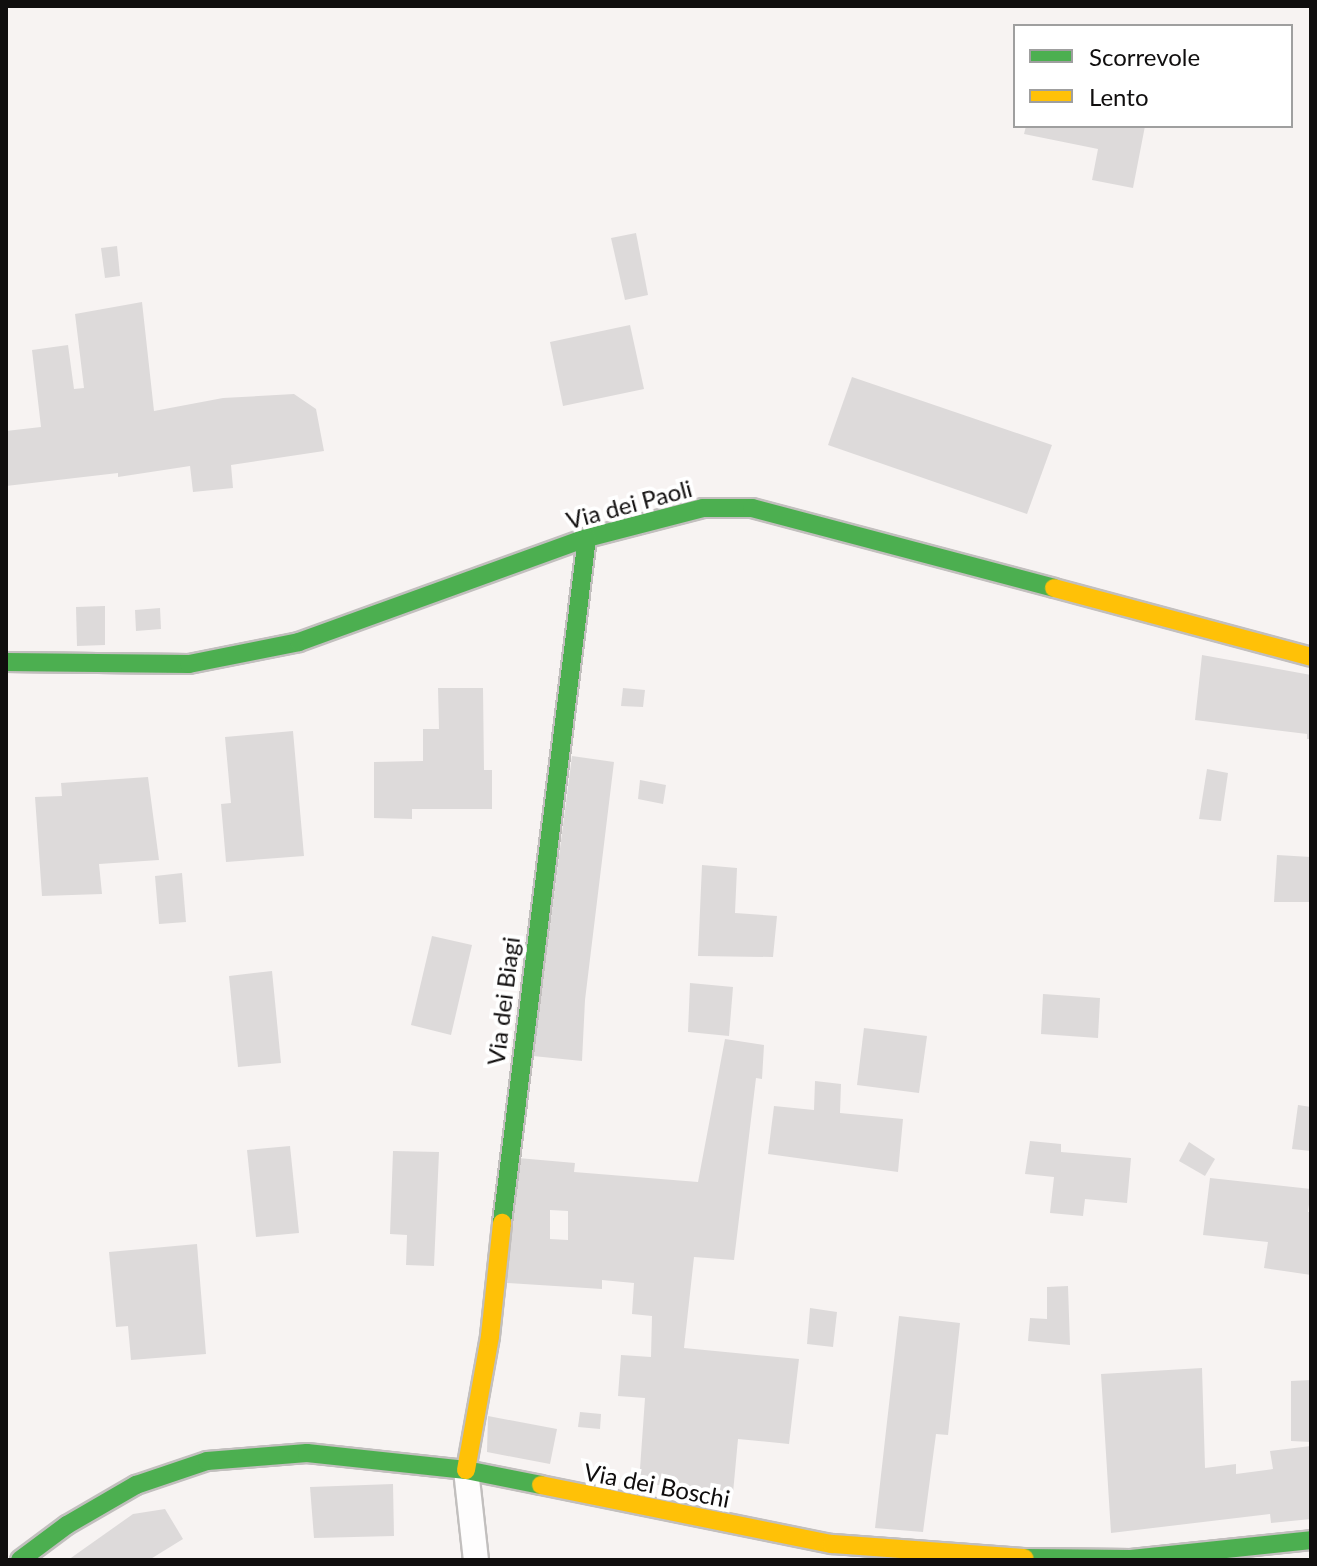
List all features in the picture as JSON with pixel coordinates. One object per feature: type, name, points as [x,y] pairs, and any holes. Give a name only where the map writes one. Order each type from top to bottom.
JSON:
[{"type":"street","name":"Via dei Paoli","points":[[6,662],[189,664],[299,642],[587,538],[703,508],[752,508],[1311,657]]},
{"type":"street","name":"Via dei Biagi","points":[[466,1470],[490,1336],[521,1052],[587,538]]},
{"type":"street","name":"Via dei Boschi","points":[[20,1560],[67,1525],[136,1485],[207,1461],[307,1453],[466,1470],[832,1544],[1028,1558],[1131,1559],[1311,1540]]},
{"type":"lane","points":[[466,1470],[476,1560]]},
{"type":"building","points":[[1026,128],[1145,128],[1133,188],[1092,180],[1098,149],[1024,134]]},
{"type":"building","points":[[636,233],[648,295],[625,300],[611,238]]},
{"type":"building","points":[[117,246],[120,276],[105,278],[101,248]]},
{"type":"building","points":[[142,302],[154,411],[223,398],[294,394],[316,409],[324,451],[231,465],[233,488],[193,492],[190,466],[118,477],[118,473],[6,486],[6,431],[41,427],[32,350],[68,345],[74,389],[84,388],[75,314]]},
{"type":"building","points":[[630,325],[644,389],[563,406],[550,342]]},
{"type":"building","points":[[852,377],[1052,445],[1027,514],[828,445]]},
{"type":"building","points":[[105,606],[105,645],[77,646],[76,607]]},
{"type":"building","points":[[160,608],[161,629],[136,631],[135,610]]},
{"type":"building","points":[[1202,655],[1311,675],[1311,739],[1307,739],[1307,734],[1195,720]]},
{"type":"building","points":[[438,688],[483,688],[484,770],[492,770],[492,809],[412,809],[412,819],[374,818],[374,762],[423,761],[423,729],[439,729]]},
{"type":"building","points":[[623,688],[645,690],[643,707],[621,706]]},
{"type":"building","points":[[293,731],[304,856],[226,862],[221,804],[231,803],[225,737]]},
{"type":"building","points":[[572,756],[614,762],[585,1000],[582,1061],[533,1056]]},
{"type":"building","points":[[1207,769],[1228,773],[1221,821],[1199,819]]},
{"type":"building","points":[[148,777],[159,860],[99,864],[102,894],[42,896],[35,797],[62,796],[61,783]]},
{"type":"building","points":[[640,780],[666,785],[663,804],[638,799]]},
{"type":"building","points":[[1277,855],[1311,857],[1311,902],[1274,902]]},
{"type":"building","points":[[702,865],[737,868],[735,913],[777,916],[773,957],[698,956]]},
{"type":"building","points":[[182,873],[186,922],[159,924],[155,876]]},
{"type":"building","points":[[432,936],[472,945],[451,1035],[411,1025]]},
{"type":"building","points":[[272,971],[281,1063],[238,1067],[229,976]]},
{"type":"building","points":[[690,983],[733,987],[729,1036],[688,1032]]},
{"type":"building","points":[[1043,994],[1100,998],[1098,1038],[1041,1034]]},
{"type":"building","points":[[864,1028],[927,1036],[919,1093],[857,1085]]},
{"type":"building","points":[[725,1039],[764,1045],[762,1079],[756,1078],[734,1260],[694,1257],[684,1348],[799,1359],[789,1444],[738,1439],[733,1493],[639,1483],[645,1398],[618,1396],[621,1355],[651,1357],[652,1316],[632,1314],[634,1283],[602,1280],[602,1289],[507,1283],[518,1158],[575,1163],[574,1172],[698,1182]],"holes":[[[550,1210],[568,1211],[568,1240],[550,1239]]]},
{"type":"building","points":[[815,1081],[841,1084],[840,1113],[903,1119],[898,1172],[768,1154],[774,1106],[814,1110]]},
{"type":"building","points":[[1298,1105],[1311,1107],[1311,1151],[1292,1149]]},
{"type":"building","points":[[1030,1141],[1061,1144],[1061,1152],[1131,1158],[1127,1203],[1085,1199],[1083,1216],[1050,1213],[1054,1177],[1025,1174]]},
{"type":"building","points":[[1189,1142],[1215,1159],[1205,1176],[1179,1161]]},
{"type":"building","points":[[290,1146],[299,1233],[256,1237],[247,1150]]},
{"type":"building","points":[[393,1151],[439,1152],[434,1266],[406,1265],[407,1235],[390,1234]]},
{"type":"building","points":[[1210,1178],[1311,1189],[1308,1212],[1311,1212],[1311,1275],[1264,1268],[1268,1242],[1203,1235]]},
{"type":"building","points":[[197,1244],[206,1354],[131,1360],[128,1326],[116,1327],[109,1252]]},
{"type":"building","points":[[1068,1286],[1070,1345],[1028,1341],[1030,1318],[1047,1319],[1047,1287]]},
{"type":"building","points":[[810,1308],[837,1312],[833,1347],[807,1344]]},
{"type":"building","points":[[899,1316],[960,1323],[948,1435],[936,1434],[923,1532],[875,1528]]},
{"type":"building","points":[[1202,1368],[1205,1468],[1236,1464],[1236,1474],[1273,1469],[1270,1451],[1311,1446],[1311,1519],[1271,1523],[1270,1514],[1111,1533],[1101,1374]]},
{"type":"building","points":[[1311,1380],[1311,1442],[1291,1441],[1291,1381]]},
{"type":"building","points":[[580,1412],[601,1414],[600,1429],[578,1427]]},
{"type":"building","points":[[488,1416],[557,1429],[550,1464],[487,1452]]},
{"type":"building","points":[[393,1484],[394,1536],[314,1538],[310,1487]]},
{"type":"building","points":[[165,1509],[183,1539],[149,1560],[68,1560],[133,1514]]},
{"type":"traffic: fast","points":[[6,662],[189,664],[299,642],[587,538],[703,508],[752,508],[1054,588]]},
{"type":"traffic: fast","points":[[502,1223],[587,538]]},
{"type":"traffic: fast","points":[[20,1560],[67,1525],[136,1485],[207,1461],[307,1453],[466,1470],[541,1485]]},
{"type":"traffic: fast","points":[[1024,1558],[1131,1559],[1311,1540]]},
{"type":"traffic: slow","points":[[1054,588],[1311,657]]},
{"type":"traffic: slow","points":[[466,1470],[490,1336],[502,1223]]},
{"type":"traffic: slow","points":[[541,1485],[832,1544],[1024,1558]]}]
